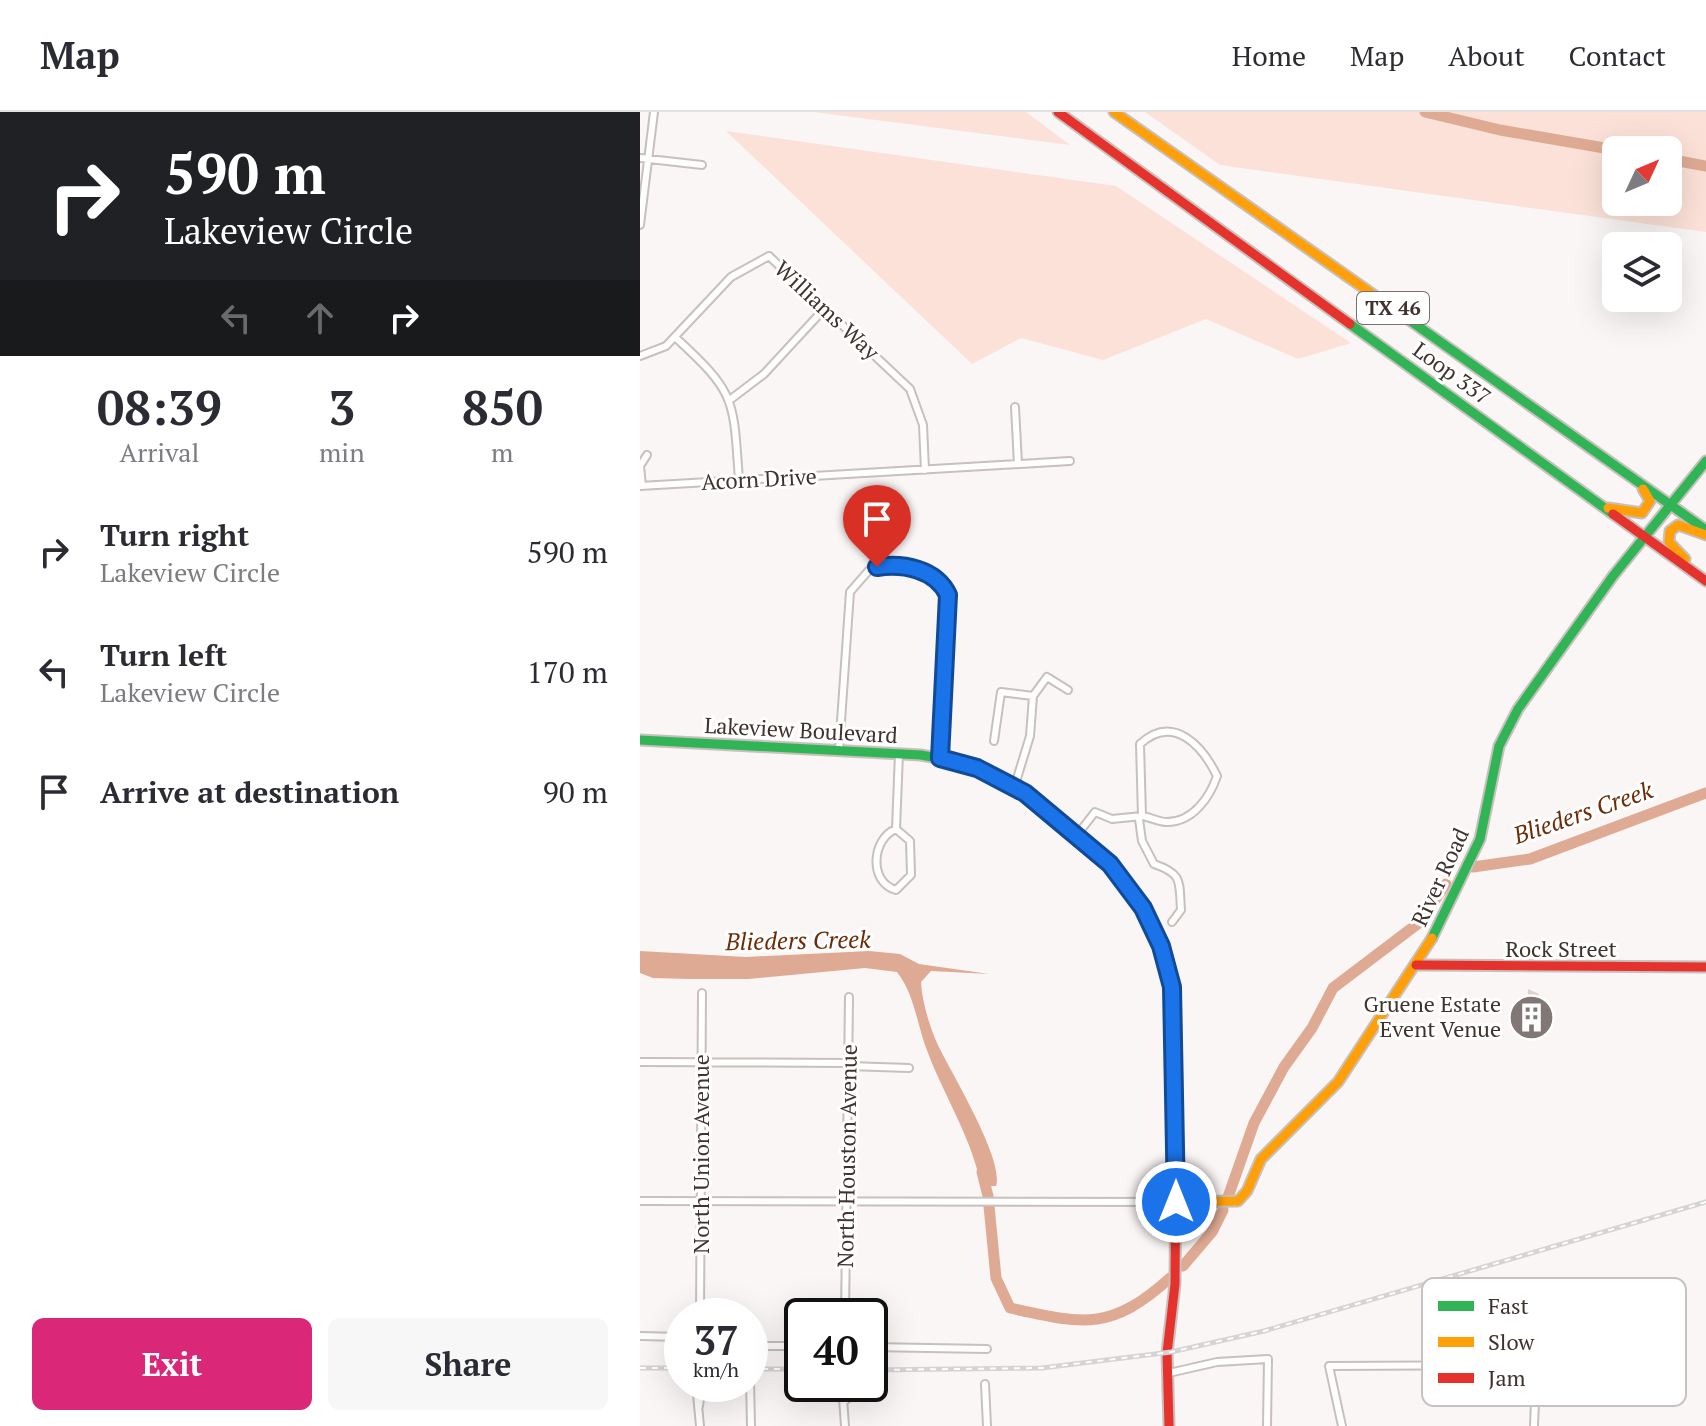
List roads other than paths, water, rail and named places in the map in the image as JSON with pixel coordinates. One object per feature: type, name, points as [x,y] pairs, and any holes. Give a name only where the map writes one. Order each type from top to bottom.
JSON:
[{"type":"street","points":[[640,225],[644,159],[654,112]]},
{"type":"street","name":"Loop 337","points":[[1058,112],[1706,581]]},
{"type":"street","name":"Loop 337","points":[[1114,112],[1671,505],[1706,533]]},
{"type":"street","points":[[644,159],[702,165]]},
{"type":"street","name":"Williams Way","points":[[640,356],[666,346],[731,277],[769,256],[910,389],[923,425],[925,470]]},
{"type":"street","points":[[731,399],[757,380],[825,308]]},
{"type":"street","points":[[676,338],[712,372],[731,399],[739,480]]},
{"type":"street","points":[[1015,407],[1018,464]]},
{"type":"street","points":[[641,486],[640,466],[647,455]]},
{"type":"street","name":"Acorn Drive","points":[[641,486],[1070,461]]},
{"type":"street","name":"River Road","points":[[1176,1202],[1231,1203],[1242,1198],[1261,1159],[1338,1082],[1416,965],[1480,839],[1495,757],[1509,722],[1706,461]]},
{"type":"street","points":[[1602,506],[1638,514],[1646,511],[1650,501],[1634,479]]},
{"type":"street","points":[[1706,533],[1678,525],[1669,536],[1674,548],[1706,581]]},
{"type":"street","points":[[839,750],[850,592],[870,569],[892,565],[925,573],[935,579],[948,595],[940,758]]},
{"type":"street","points":[[1015,785],[1030,736],[1033,696],[1047,677],[1068,690]]},
{"type":"street","points":[[994,741],[1001,692],[1033,696]]},
{"type":"street","points":[[1077,835],[1095,812],[1112,819],[1140,817],[1165,822],[1179,820],[1210,797],[1217,776],[1206,753],[1191,738],[1168,733],[1146,738],[1140,744],[1140,817],[1142,841],[1154,864],[1172,870],[1178,878],[1181,910],[1172,922]]},
{"type":"street","name":"Lakeview Boulevard","points":[[640,740],[899,753],[940,758],[977,768],[1015,785],[1077,835],[1126,882],[1150,921],[1167,963],[1176,1048],[1175,1284],[1170,1335],[1169,1426]]},
{"type":"street","points":[[896,829],[899,753]]},
{"type":"street","points":[[896,829],[904,832],[910,841],[911,863],[908,882],[896,890],[887,887],[878,878],[880,841],[896,829]]},
{"type":"street","name":"Rock Street","points":[[1416,965],[1706,967]]},
{"type":"street","name":"North Union Avenue","points":[[700,1298],[702,993]]},
{"type":"street","name":"North Houston Avenue","points":[[845,1298],[849,997]]},
{"type":"street","points":[[640,1062],[848,1064],[909,1068]]},
{"type":"street","points":[[640,1201],[1176,1202]]},
{"type":"street","points":[[640,1336],[664,1337]]},
{"type":"street","points":[[888,1347],[987,1349]]},
{"type":"street","points":[[1169,1373],[1217,1362],[1268,1359],[1267,1426]]},
{"type":"street","points":[[1342,1426],[1329,1366],[1422,1366]]},
{"type":"street","points":[[985,1384],[987,1426]]},
{"type":"street","points":[[699,1402],[700,1426]]},
{"type":"street","points":[[751,1402],[751,1426]]},
{"type":"street","points":[[844,1402],[845,1426]]},
{"type":"street","points":[[1534,1426],[1535,1406]]},
{"type":"waterway","name":"Blieders Creek","points":[[1425,112],[1500,130],[1602,148]]},
{"type":"waterway","name":"Blieders Creek","points":[[1682,162],[1706,166]]},
{"type":"waterway","name":"Blieders Creek","points":[[1473,867],[1530,859],[1706,793]]},
{"type":"waterway","name":"Blieders Creek","points":[[1228,1197],[1254,1123],[1333,988],[1420,922],[1446,884]]},
{"type":"waterway","name":"Blieders Creek","points":[[982,1172],[988,1196]]},
{"type":"waterway","name":"Blieders Creek","points":[[989,1206],[996,1278],[1010,1308],[1057,1318],[1095,1319],[1130,1308],[1170,1278]]},
{"type":"waterway","name":"Blieders Creek","points":[[1183,1266],[1212,1232],[1223,1210]]},
{"type":"railway","points":[[1446,1278],[1706,1202]]},
{"type":"railway","points":[[888,1370],[1042,1368],[1171,1352],[1264,1331],[1422,1285]]},
{"type":"railway","points":[[640,1368],[664,1368]]},
{"type":"railway","points":[[768,1369],[784,1369]]},
{"type":"place","name":"Gruene Estate Event Venue","points":[[1532,1017]]}]
